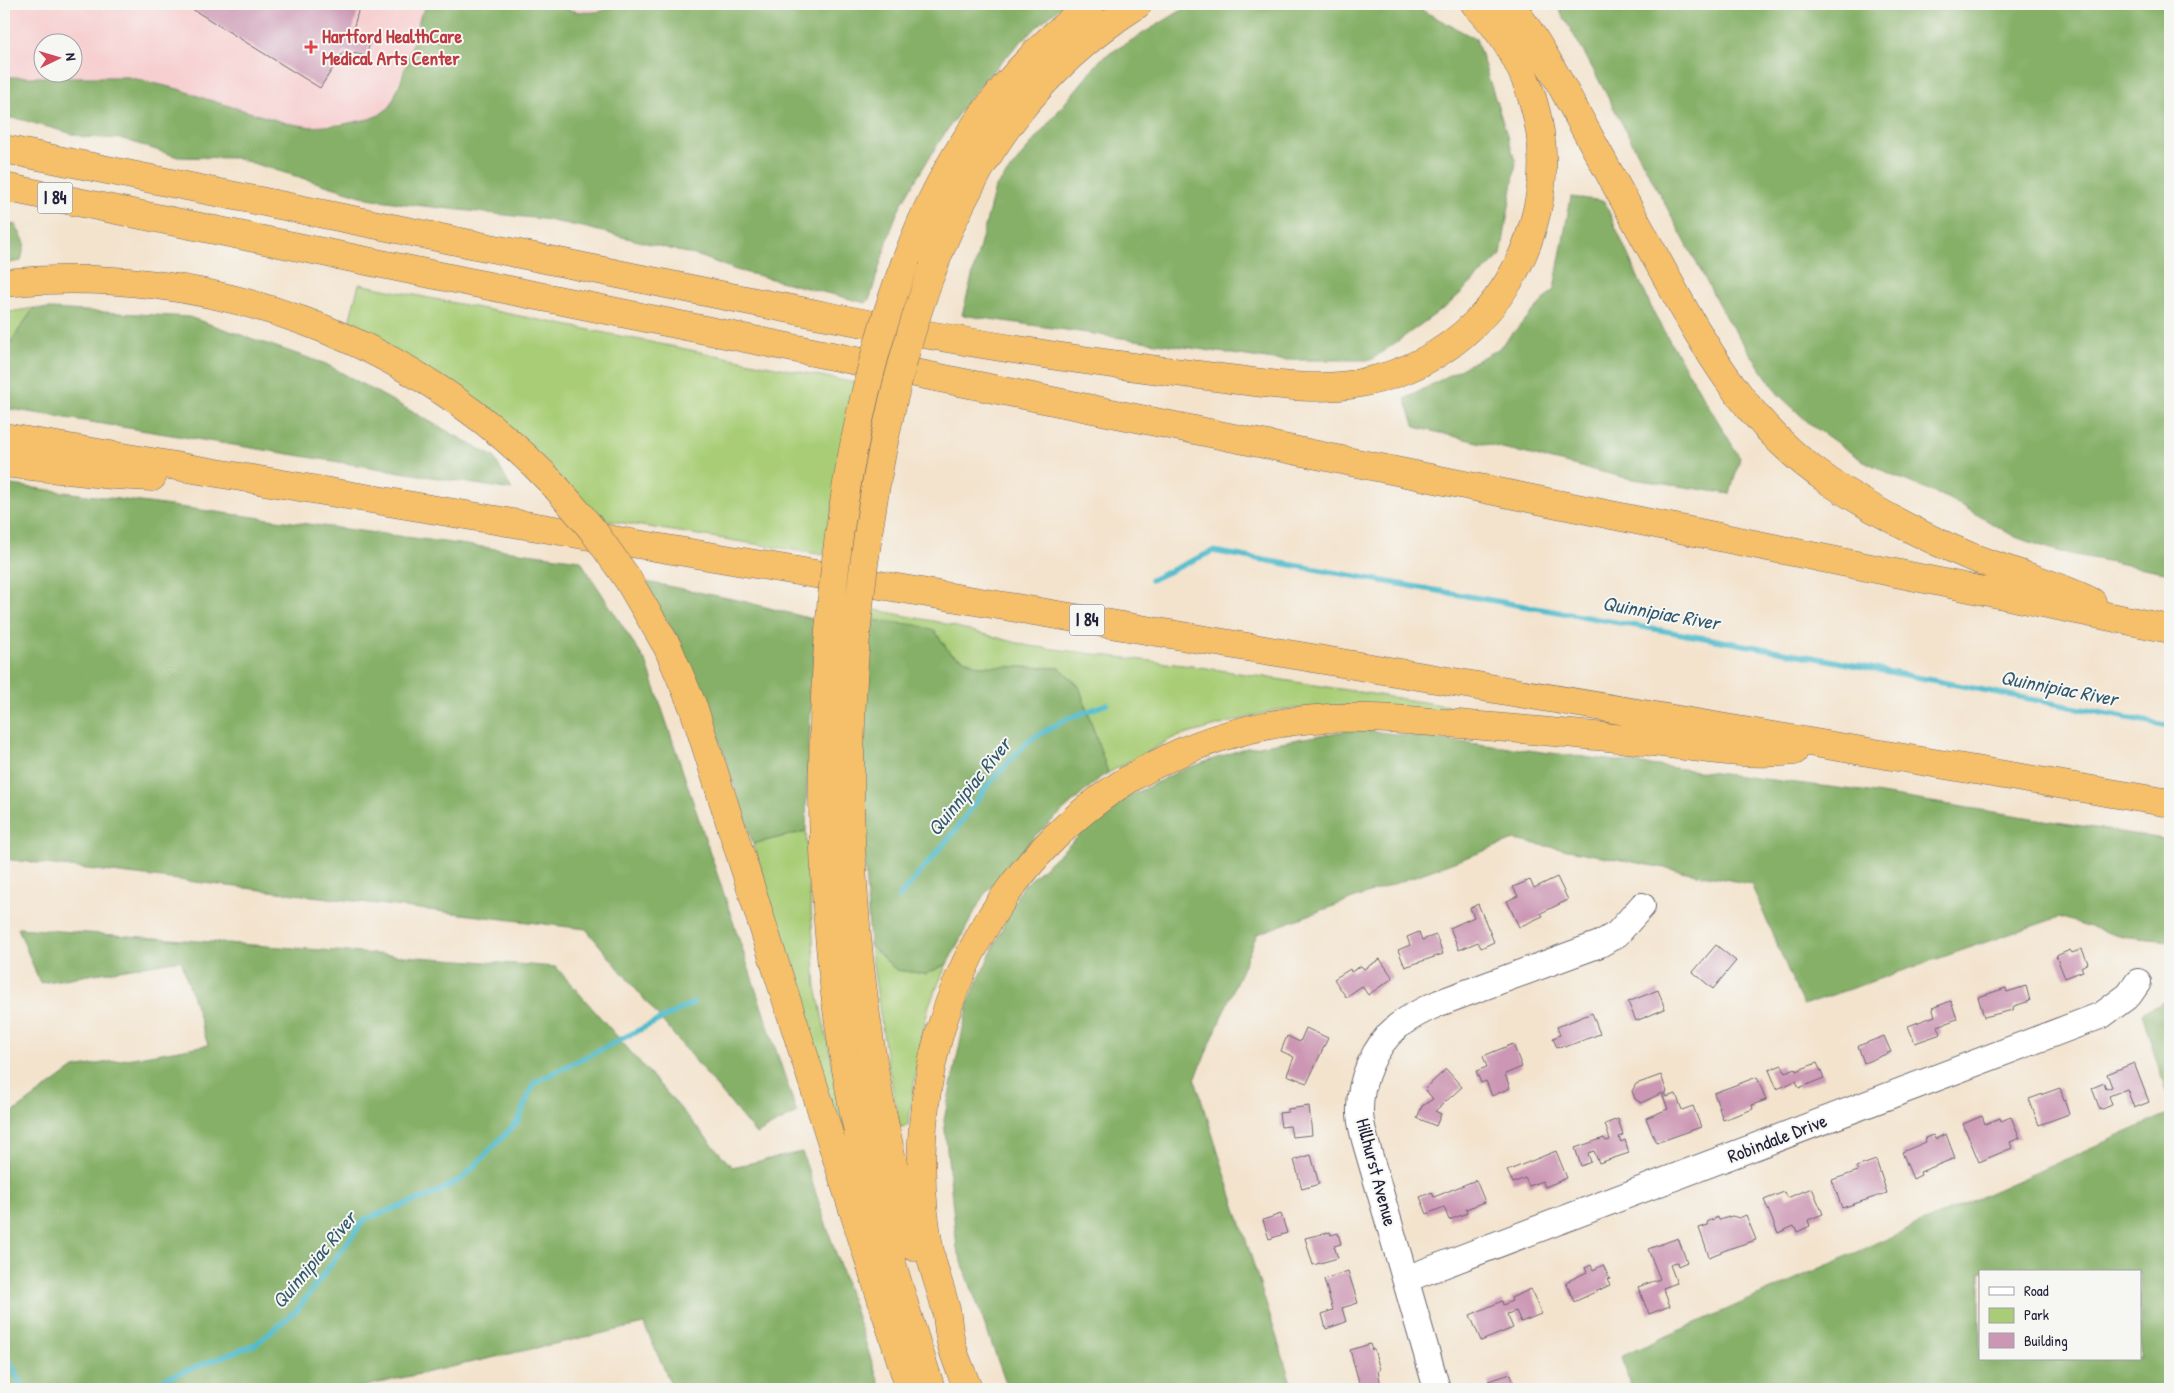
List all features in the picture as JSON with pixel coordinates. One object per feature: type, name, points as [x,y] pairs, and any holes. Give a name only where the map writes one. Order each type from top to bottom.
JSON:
[{"type":"highway","points":[[931,1389],[887,1247],[871,1186],[851,1098],[838,1020],[827,908],[822,810],[823,722],[828,631],[839,532],[856,438],[876,352],[905,263],[940,182],[979,118],[1000,90],[1027,60],[1059,30],[1091,4]]},
{"type":"highway","points":[[968,1389],[950,1338],[932,1306],[901,1196],[880,1103],[861,984],[853,900],[849,800],[851,705],[856,636],[867,544],[886,435],[911,334],[933,268],[966,191],[990,149],[1011,120],[1064,61],[1096,33],[1138,4]]},
{"type":"highway","points":[[4,149],[875,326],[1072,359],[1174,372],[1284,385],[1346,386],[1381,379],[1415,366],[1458,340],[1495,301],[1515,270],[1530,236],[1536,216],[1543,177],[1542,144],[1536,110],[1524,74],[1509,47],[1494,24],[1475,4]]},
{"type":"highway","points":[[1510,4],[1545,55],[1706,348],[1740,397],[1779,441],[1830,482],[1903,525],[1969,556],[2066,590],[2129,621]]},
{"type":"highway","name":"I 84","points":[[4,187],[2170,629]]},
{"type":"highway","points":[[4,284],[88,280],[160,284],[249,303],[313,324],[380,354],[453,399],[516,448],[556,487],[592,529],[627,578],[668,648],[697,716],[910,1389]]},
{"type":"highway","name":"I 84","points":[[4,437],[2170,803]]},
{"type":"highway","points":[[4,463],[137,476],[228,475]]},
{"type":"highway","points":[[950,1338],[946,1310],[928,1236],[921,1162],[927,1087],[935,1048],[946,1010],[971,949],[1010,887],[1055,836],[1117,787],[1164,760],[1221,738],[1281,723],[1331,718],[1372,718],[1522,729],[1742,752],[1786,752],[1833,746]]},
{"type":"street","name":"Hillhurst Avenue","points":[[1437,1389],[1365,1140],[1360,1114],[1361,1089],[1369,1066],[1382,1045],[1398,1026],[1417,1013],[1600,944],[1617,934],[1631,921],[1642,906]]},
{"type":"street","name":"Robindale Drive","points":[[1406,1279],[2102,1015],[2129,995],[2138,982]]},
{"type":"shaded area","points":[[4,4],[432,4],[413,38],[390,107],[369,119],[311,127],[281,122],[140,79],[82,78],[82,32],[32,32],[32,77],[4,77]]},
{"type":"shaded area","points":[[552,4],[617,4],[591,12],[566,10]]},
{"type":"green space","points":[[429,4],[552,4],[568,10],[594,12],[602,11],[618,4],[1064,4],[1022,40],[986,79],[953,121],[907,194],[897,214],[870,298],[866,303],[736,270],[702,257],[583,227],[542,219],[368,198],[236,158],[178,157],[123,139],[84,137],[19,119],[4,117],[4,77],[32,77],[32,82],[82,82],[82,77],[128,77],[182,90],[286,123],[311,127],[339,125],[369,119],[390,107],[402,78],[421,14]]},
{"type":"green space","points":[[1192,4],[1410,4],[1476,39],[1516,163],[1501,255],[1448,305],[1371,360],[1274,360],[962,315],[995,188],[1102,58]]},
{"type":"green space","points":[[1556,4],[2170,4],[2170,573],[2060,552],[2015,537],[1954,501],[1860,459],[1810,424],[1778,394],[1726,318],[1587,58]]},
{"type":"green space","points":[[1571,197],[1604,201],[1656,318],[1740,458],[1730,494],[1627,478],[1415,427],[1405,399],[1498,349],[1554,289]]},
{"type":"green space","points":[[4,223],[16,225],[25,243],[21,261],[4,264]]},
{"type":"green space","points":[[359,284],[856,383],[824,555],[598,519],[348,326]]},
{"type":"green space","points":[[34,308],[4,352],[4,313]]},
{"type":"green space","points":[[34,308],[189,317],[326,364],[494,457],[512,490],[4,408],[4,352]]},
{"type":"green space","points":[[4,484],[580,560],[647,664],[797,1113],[756,1134],[586,929],[4,859]]},
{"type":"green space","points":[[642,581],[738,600],[816,620],[806,831],[753,844],[711,715],[676,636]]},
{"type":"green space","points":[[871,609],[938,622],[1029,646],[1207,668],[1448,706],[1447,713],[1349,706],[1275,710],[1173,738],[1108,773],[1079,686],[1060,668],[979,666],[950,653],[934,630],[870,620]]},
{"type":"green space","points":[[870,620],[917,625],[934,630],[950,653],[979,666],[1060,668],[1079,686],[1108,773],[1101,777],[1036,835],[983,896],[947,964],[926,974],[896,970],[870,945],[865,867],[862,737]]},
{"type":"green space","points":[[1355,729],[1862,791],[2170,840],[2170,941],[2119,936],[2059,917],[1803,1005],[1751,884],[1514,840],[1257,934],[1195,1079],[1293,1389],[1008,1389],[957,1248],[944,1120],[969,1000],[1021,888],[1116,803],[1177,772],[1242,749]]},
{"type":"green space","points":[[806,831],[816,987],[849,1141],[843,1143],[753,844]]},
{"type":"green space","points":[[18,928],[556,967],[732,1167],[802,1152],[881,1389],[673,1389],[644,1324],[352,1389],[4,1389],[4,1119],[74,1068],[208,1045],[181,960],[40,983]]},
{"type":"green space","points":[[870,945],[896,970],[926,974],[947,964],[929,1005],[920,1045],[908,1126],[900,1127],[886,1055]]},
{"type":"green space","points":[[2170,999],[2170,1105],[2142,1013]]},
{"type":"green space","points":[[2170,1113],[2170,1389],[1631,1389],[1622,1356]]},
{"type":"building","name":"Hartford HealthCare Medical Arts Center","points":[[184,4],[360,4],[351,37],[370,43],[366,56],[344,51],[320,88]]},
{"type":"building","points":[[1557,877],[1568,900],[1541,913],[1543,916],[1519,927],[1507,901],[1518,896],[1513,887],[1530,880],[1534,888]]},
{"type":"building","points":[[1478,904],[1494,942],[1481,948],[1478,942],[1459,950],[1450,928],[1474,917],[1470,908]]},
{"type":"building","points":[[1419,932],[1422,940],[1436,935],[1443,954],[1405,967],[1398,950],[1410,945],[1407,937]]},
{"type":"building","points":[[1716,945],[1736,961],[1713,989],[1693,972]]},
{"type":"building","points":[[2082,949],[2088,963],[2081,967],[2083,971],[2065,978],[2056,956],[2070,950],[2072,953]]},
{"type":"building","points":[[1380,959],[1393,978],[1368,995],[1362,986],[1346,997],[1334,979],[1350,969],[1351,972],[1361,966],[1364,969]]},
{"type":"building","points":[[2026,986],[2030,1001],[2014,1006],[2013,1010],[1984,1017],[1978,997],[2006,988],[2007,992]]},
{"type":"building","points":[[1658,990],[1665,1009],[1636,1021],[1628,1002]]},
{"type":"building","points":[[1951,1001],[1957,1019],[1938,1026],[1941,1034],[1915,1043],[1908,1026],[1935,1016],[1932,1008]]},
{"type":"building","points":[[1592,1013],[1600,1034],[1565,1047],[1564,1045],[1557,1048],[1553,1038],[1560,1035],[1557,1027]]},
{"type":"building","points":[[1306,1028],[1328,1038],[1307,1083],[1287,1075],[1294,1057],[1281,1051],[1287,1036],[1300,1042]]},
{"type":"building","points":[[1884,1036],[1891,1052],[1864,1063],[1858,1046]]},
{"type":"building","points":[[1513,1044],[1522,1067],[1505,1074],[1510,1088],[1492,1096],[1486,1081],[1481,1083],[1476,1071],[1487,1067],[1483,1056]]},
{"type":"building","points":[[1817,1063],[1824,1078],[1799,1088],[1796,1081],[1777,1089],[1769,1070],[1782,1065],[1785,1072],[1795,1068],[1796,1071]]},
{"type":"building","points":[[2134,1063],[2149,1102],[2134,1108],[2127,1089],[2109,1096],[2112,1105],[2100,1110],[2092,1088],[2104,1083],[2106,1089],[2112,1087],[2107,1074]]},
{"type":"building","points":[[1446,1069],[1462,1087],[1435,1111],[1441,1114],[1436,1126],[1417,1118],[1422,1106],[1433,1099],[1425,1089]]},
{"type":"building","points":[[1661,1075],[1667,1092],[1664,1093],[1666,1097],[1676,1094],[1682,1110],[1693,1106],[1701,1127],[1656,1143],[1646,1118],[1668,1109],[1662,1093],[1641,1103],[1635,1099],[1632,1091],[1636,1084]]},
{"type":"building","points":[[1757,1077],[1766,1100],[1752,1105],[1753,1109],[1723,1120],[1714,1093]]},
{"type":"building","points":[[2060,1088],[2069,1114],[2039,1125],[2029,1099]]},
{"type":"building","points":[[1309,1106],[1312,1135],[1292,1137],[1290,1126],[1281,1127],[1279,1113],[1288,1112],[1288,1109]]},
{"type":"building","points":[[1982,1116],[1985,1124],[2000,1118],[2001,1121],[2011,1117],[2020,1138],[2010,1142],[2012,1148],[1979,1162],[1963,1124]]},
{"type":"building","points":[[1618,1119],[1623,1135],[1619,1137],[1621,1142],[1625,1140],[1629,1153],[1599,1163],[1594,1151],[1588,1153],[1591,1162],[1581,1166],[1575,1148],[1604,1138],[1606,1141],[1610,1140],[1605,1124]]},
{"type":"building","points":[[1946,1134],[1955,1158],[1920,1172],[1921,1175],[1913,1179],[1902,1152],[1926,1142],[1925,1138],[1933,1135],[1935,1139]]},
{"type":"building","points":[[1556,1151],[1567,1178],[1545,1187],[1542,1181],[1529,1186],[1525,1178],[1513,1183],[1507,1171]]},
{"type":"building","points":[[1311,1155],[1319,1184],[1302,1189],[1294,1160]]},
{"type":"building","points":[[1876,1160],[1887,1193],[1842,1208],[1832,1180],[1858,1171],[1856,1167]]},
{"type":"building","points":[[1476,1180],[1485,1202],[1466,1209],[1467,1213],[1449,1220],[1444,1207],[1427,1214],[1420,1197],[1432,1192],[1434,1197]]},
{"type":"building","points":[[1812,1188],[1823,1214],[1808,1220],[1810,1226],[1797,1232],[1794,1226],[1778,1233],[1764,1200],[1784,1192],[1787,1198]]},
{"type":"building","points":[[1281,1214],[1287,1233],[1269,1239],[1263,1220]]},
{"type":"building","points":[[1746,1215],[1756,1240],[1709,1257],[1699,1228],[1708,1225],[1707,1222],[1718,1217],[1719,1220],[1732,1216],[1739,1218]]},
{"type":"building","points":[[1330,1232],[1331,1235],[1338,1233],[1341,1244],[1334,1246],[1338,1258],[1313,1265],[1305,1238]]},
{"type":"building","points":[[1678,1238],[1687,1262],[1678,1266],[1677,1262],[1670,1265],[1677,1283],[1663,1288],[1670,1306],[1649,1314],[1638,1287],[1660,1279],[1648,1249]]},
{"type":"building","points":[[1591,1265],[1593,1270],[1603,1265],[1610,1279],[1607,1280],[1610,1285],[1574,1302],[1566,1282],[1587,1272],[1585,1268]]},
{"type":"building","points":[[1348,1271],[1358,1303],[1342,1308],[1346,1322],[1326,1329],[1322,1314],[1333,1310],[1324,1279]]},
{"type":"building","points":[[1531,1289],[1541,1314],[1521,1322],[1516,1311],[1507,1314],[1513,1328],[1481,1341],[1470,1315],[1502,1301],[1503,1305],[1512,1301],[1511,1298]]},
{"type":"building","points":[[1370,1344],[1372,1350],[1374,1349],[1380,1370],[1378,1371],[1381,1385],[1376,1386],[1377,1389],[1361,1389],[1350,1350]]},
{"type":"building","points":[[1511,1374],[1515,1389],[1490,1389],[1488,1381]]},
{"type":"waterway","name":"Quinnipiac River","points":[[1151,580],[1213,551],[1812,657],[2170,726]]},
{"type":"waterway","name":"Quinnipiac River","points":[[899,897],[955,831],[988,785],[1028,741],[1067,719],[1107,704]]},
{"type":"waterway","name":"Quinnipiac River","points":[[138,1389],[256,1344],[297,1310],[365,1219],[434,1194],[463,1178],[518,1121],[534,1083],[693,1003]]},
{"type":"waterway","name":"Quinnipiac River","points":[[4,1354],[14,1369],[22,1389]]},
{"type":"place","name":"Hartford HealthCare Medical Arts Center","points":[[311,47]]}]
